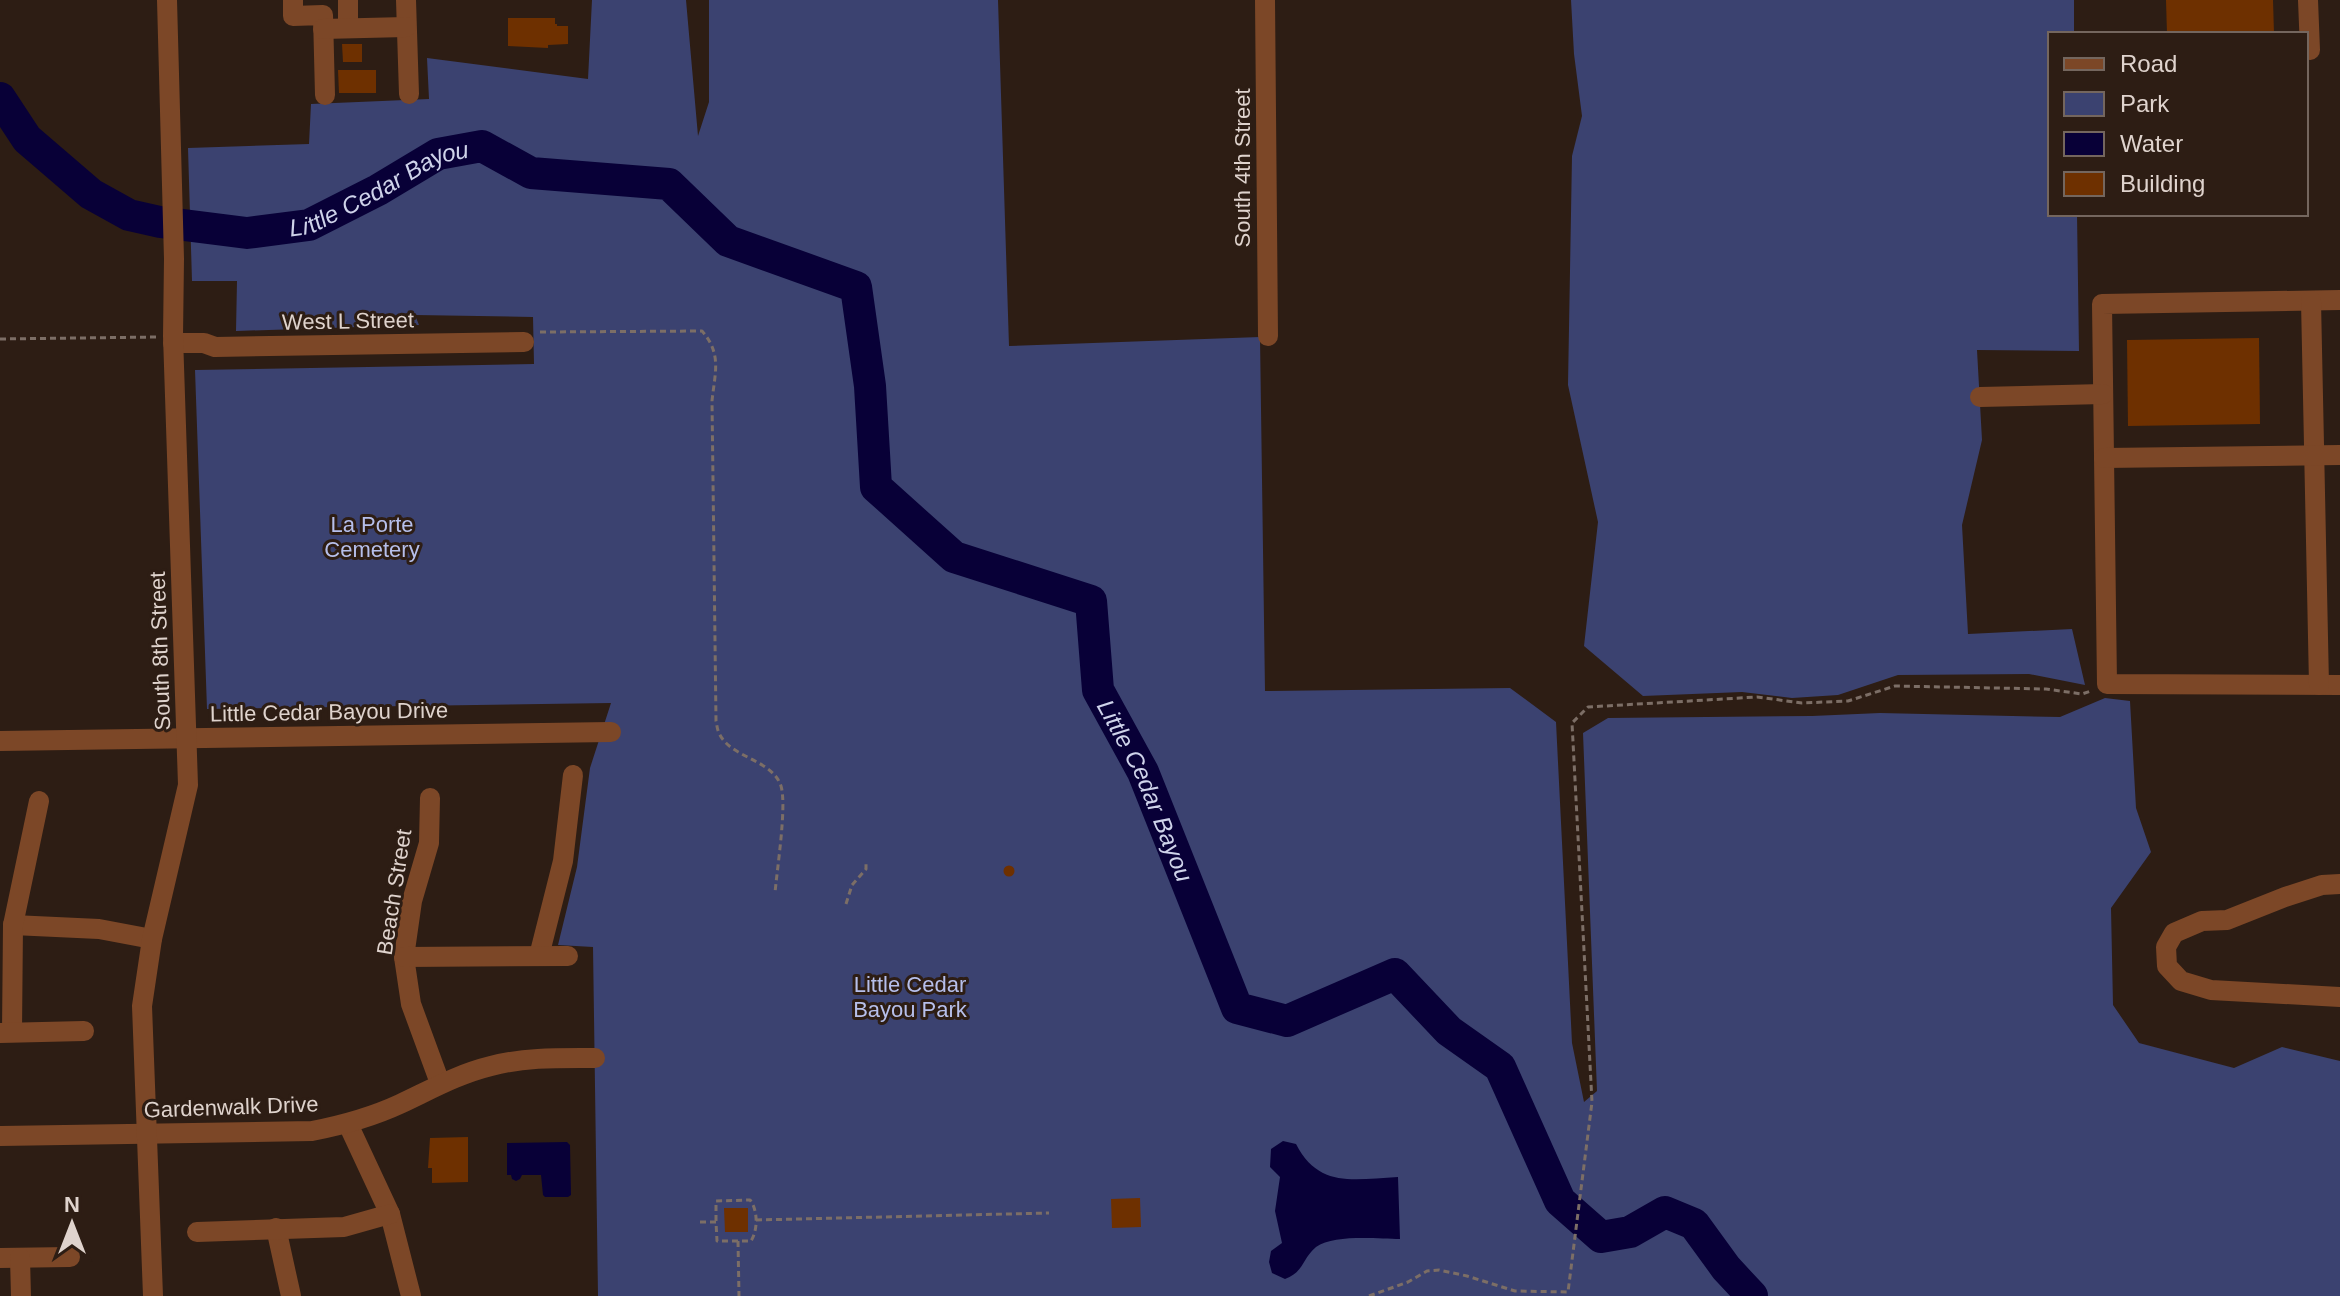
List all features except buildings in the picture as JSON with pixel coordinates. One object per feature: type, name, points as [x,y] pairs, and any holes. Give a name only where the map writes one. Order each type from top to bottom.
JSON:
[{"type":"street","name":"South 8th Street","points":[[153,1296],[142,1006],[152,939],[188,785],[173,340],[174,259],[167,0]]},
{"type":"street","points":[[293,0],[293,16],[323,15],[325,95]]},
{"type":"street","points":[[348,0],[348,28]]},
{"type":"street","points":[[406,0],[409,94]]},
{"type":"street","name":"South 4th Street","points":[[1265,0],[1268,336]]},
{"type":"street","points":[[2308,0],[2310,50]]},
{"type":"street","points":[[323,29],[406,27]]},
{"type":"street","points":[[2340,300],[2102,304],[2107,684],[2340,685]]},
{"type":"street","points":[[2311,301],[2319,685]]},
{"type":"street","name":"West L Street","points":[[173,340],[215,347],[532,337]]},
{"type":"street","points":[[1980,397],[2103,394]]},
{"type":"street","points":[[2104,458],[2340,455]]},
{"type":"street","name":"Little Cedar Bayou Drive","points":[[0,741],[611,732]]},
{"type":"street","points":[[539,956],[563,861],[573,775]]},
{"type":"street","name":"Beach Street","points":[[430,798],[429,843],[412,901],[404,957],[411,1004],[440,1083]]},
{"type":"street","points":[[39,801],[13,925],[6,1032],[84,1031]]},
{"type":"street","points":[[2340,884],[2322,885],[2227,920],[2202,921],[2174,933],[2166,947],[2167,966],[2181,981],[2211,990],[2340,997]]},
{"type":"street","points":[[13,925],[99,929],[152,939]]},
{"type":"street","points":[[404,957],[568,956]]},
{"type":"street","name":"Gardenwalk Drive","points":[[0,1136],[312,1131],[348,1124],[399,1105],[440,1083],[491,1066],[537,1058],[595,1058]]},
{"type":"street","points":[[348,1124],[390,1214],[411,1296]]},
{"type":"street","points":[[197,1232],[344,1227],[390,1214]]},
{"type":"street","points":[[276,1228],[291,1296]]},
{"type":"street","points":[[21,1296],[10,1258],[70,1257]]},
{"type":"path","points":[[532,337],[702,331],[711,341],[716,353],[712,401],[716,721],[719,735],[728,744],[774,773],[781,785],[783,803],[775,893]]},
{"type":"path","points":[[0,339],[173,340]]},
{"type":"path","points":[[1369,1296],[1408,1282],[1427,1271],[1439,1270],[1515,1291],[1568,1292],[1592,1102],[1572,723],[1588,707],[1757,697],[1802,703],[1848,701],[1895,686],[2046,689],[2082,694],[2107,684]]},
{"type":"path","points":[[846,904],[852,885],[866,869],[866,863]]},
{"type":"path","points":[[750,1200],[756,1220],[756,1232],[751,1241],[717,1241],[716,1201],[750,1200]]},
{"type":"path","points":[[756,1220],[1049,1213]]},
{"type":"path","points":[[700,1222],[716,1222]]},
{"type":"path","points":[[738,1241],[739,1296]]},
{"type":"green space","points":[[592,0],[686,0],[698,136],[709,102],[709,0],[998,0],[1009,346],[1260,337],[1265,691],[1510,688],[1556,722],[1572,1043],[1584,1102],[1597,1091],[1583,733],[1608,718],[1880,713],[2060,717],[2105,698],[2130,701],[2136,808],[2151,852],[2111,908],[2113,1005],[2139,1043],[2234,1068],[2282,1047],[2340,1061],[2340,1296],[598,1296],[593,947],[558,945],[577,867],[590,768],[611,703],[207,709],[195,370],[534,364],[533,317],[415,315],[419,325],[236,331],[237,281],[192,281],[188,148],[309,144],[311,104],[429,99],[427,58],[588,79]]},
{"type":"green space","points":[[1571,0],[2074,0],[2074,32],[2048,32],[2048,216],[2077,216],[2079,351],[1977,350],[1982,440],[1962,525],[1968,634],[2072,629],[2085,685],[2029,674],[1898,675],[1838,695],[1792,698],[1742,692],[1643,696],[1584,646],[1598,522],[1568,385],[1572,156],[1582,116]]},
{"type":"water","points":[[1283,1141],[1296,1144],[1305,1158],[1327,1175],[1353,1179],[1398,1177],[1400,1239],[1334,1240],[1316,1247],[1291,1276],[1285,1279],[1272,1273],[1269,1262],[1271,1251],[1282,1243],[1275,1211],[1280,1177],[1270,1167],[1271,1149]]},
{"type":"water","points":[[567,1142],[570,1145],[571,1195],[568,1197],[545,1197],[541,1175],[522,1175],[516,1181],[507,1175],[507,1143]]},
{"type":"waterway","name":"Little Cedar Bayou","points":[[0,98],[27,139],[91,194],[129,215],[160,222],[247,233],[309,225],[378,190],[438,154],[482,146],[531,173],[669,184],[728,241],[856,287],[870,386],[876,487],[954,557],[1091,601],[1098,690],[1143,772],[1237,1008],[1287,1021],[1395,974],[1449,1031],[1500,1067],[1560,1201],[1601,1237],[1630,1232],[1665,1212],[1694,1224],[1726,1268],[1752,1296]]},
{"type":"park label","name":"La Porte Cemetery","points":[[372,536]]},
{"type":"park label","name":"Little Cedar Bayou Park","points":[[910,996]]}]
